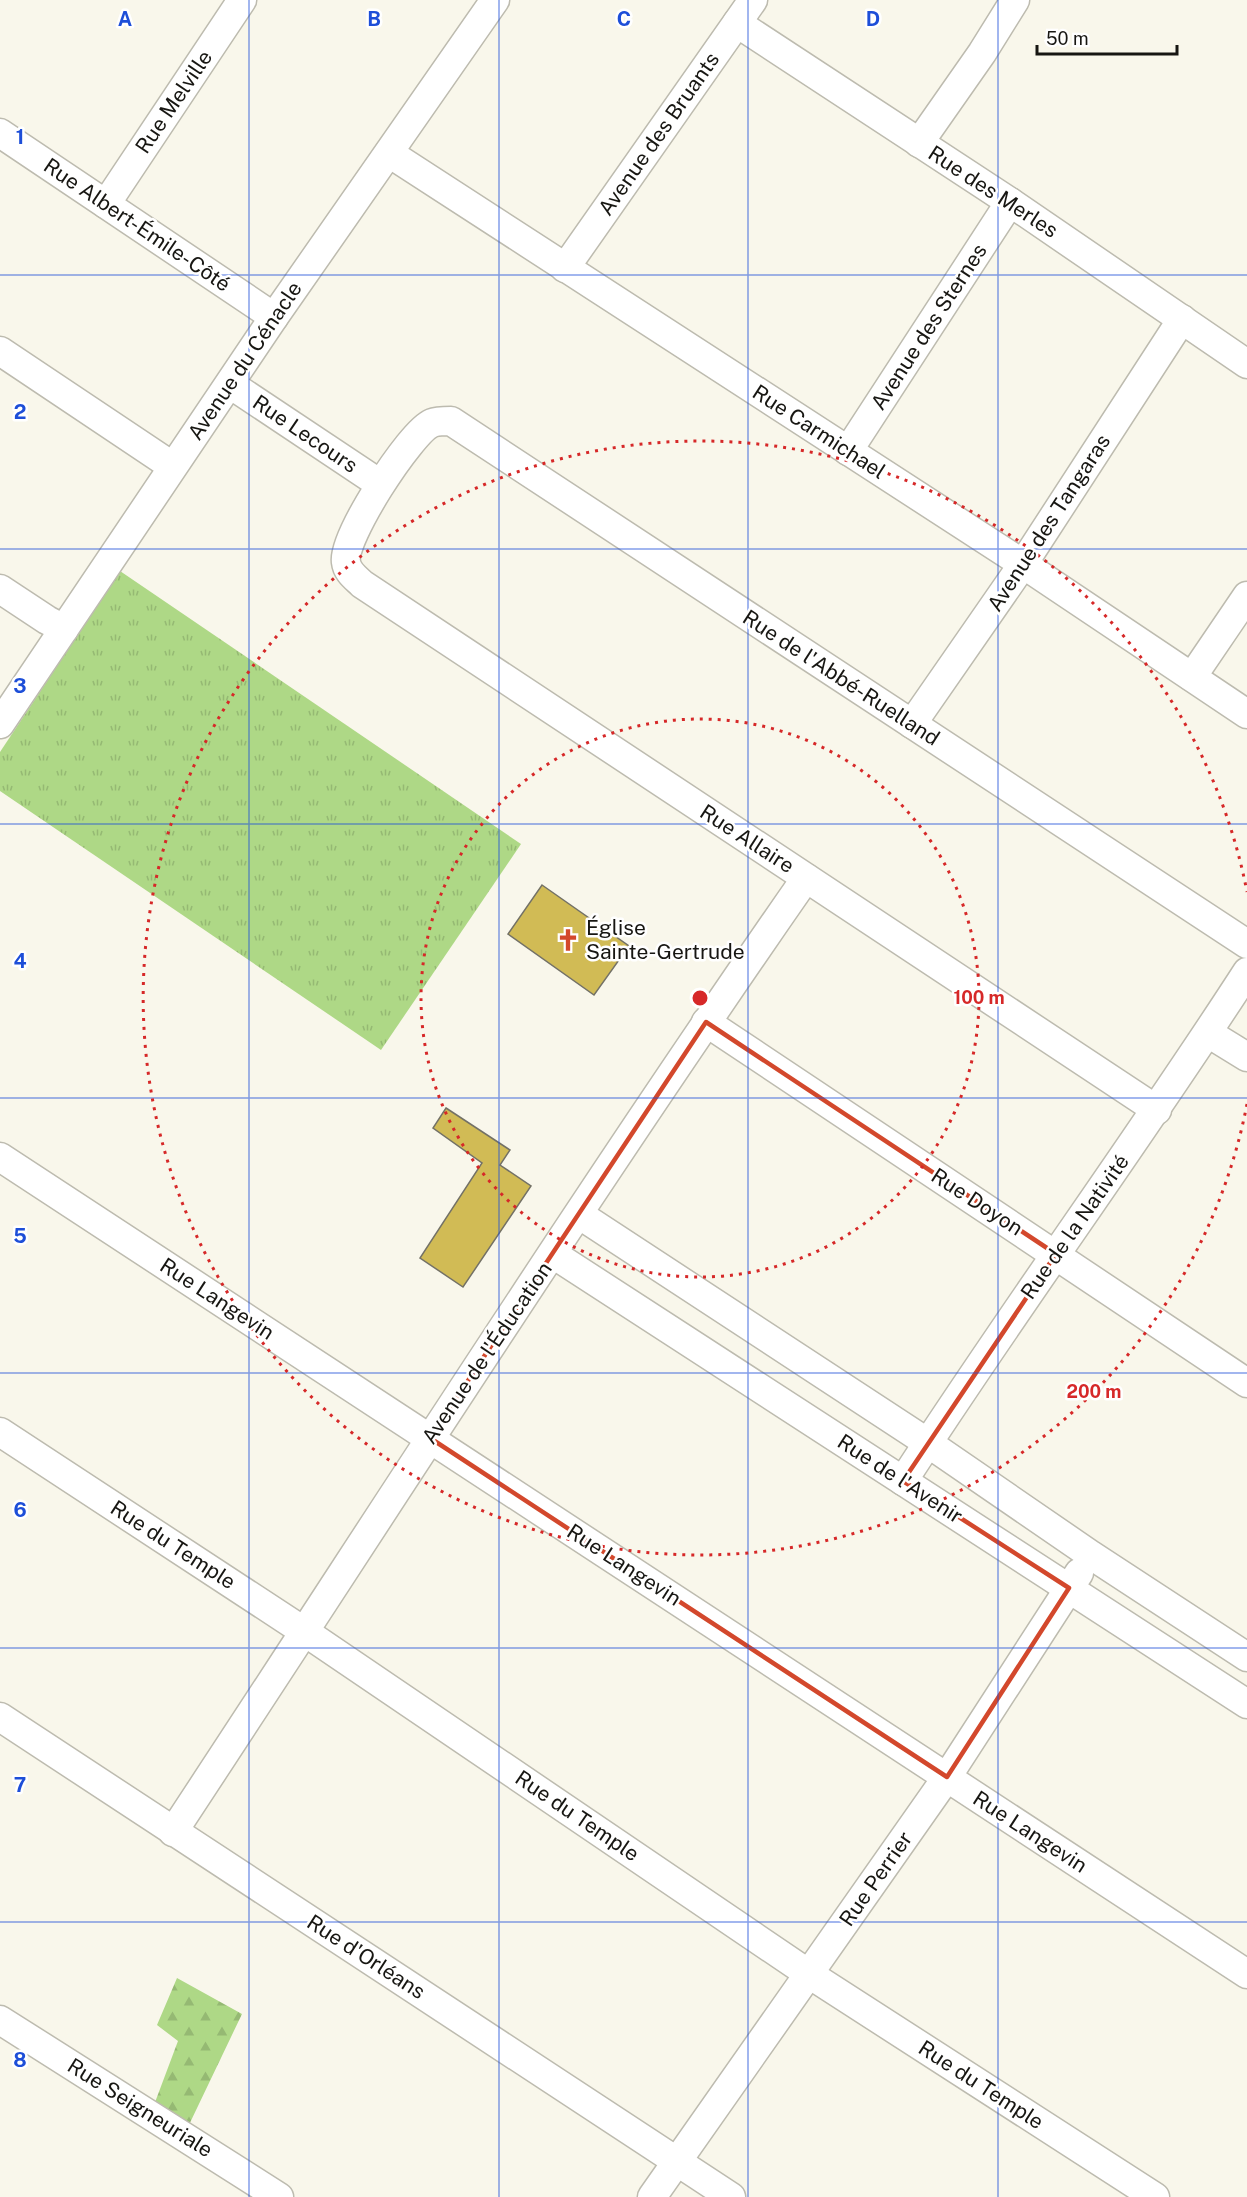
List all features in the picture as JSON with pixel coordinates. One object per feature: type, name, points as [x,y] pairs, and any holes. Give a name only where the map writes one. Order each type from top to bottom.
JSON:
[{"type":"street","name":"Rue Melville","points":[[106,204],[242,0]]},
{"type":"street","name":"Avenue du Cénacle","points":[[0,724],[172,466],[495,0]]},
{"type":"street","name":"Avenue des Bruants","points":[[566,268],[753,0]]},
{"type":"street","points":[[919,143],[982,53],[1015,0]]},
{"type":"street","name":"Rue des Merles","points":[[737,23],[1010,202],[1247,364]]},
{"type":"street","name":"Rue Albert-Émile-Côté","points":[[0,133],[274,317]]},
{"type":"street","name":"Rue Carmichael","points":[[389,153],[1023,564],[1247,714]]},
{"type":"street","name":"Avenue des Sternes","points":[[848,452],[1010,202]]},
{"type":"street","name":"Avenue des Tangaras","points":[[912,724],[1023,564],[1182,318]]},
{"type":"street","points":[[0,351],[172,466]]},
{"type":"street","name":"Rue Lecours","points":[[230,384],[380,484]]},
{"type":"street","name":"Rue de l'Abbé-Ruelland","points":[[380,484],[419,434],[432,423],[451,421],[1247,944]]},
{"type":"street","name":"Rue Allaire","points":[[380,484],[347,546],[345,561],[349,571],[362,584],[1157,1110]]},
{"type":"street","points":[[0,589],[64,629]]},
{"type":"street","points":[[1192,677],[1247,596]]},
{"type":"street","name":"Avenue de l'Éducation","points":[[173,1832],[430,1438],[706,1022],[806,878]]},
{"type":"street","name":"Rue de la Nativité","points":[[903,1481],[1056,1254],[1157,1110],[1247,972]]},
{"type":"street","name":"Rue Doyon","points":[[706,1022],[1247,1383]]},
{"type":"street","points":[[1208,1033],[1247,1057]]},
{"type":"street","name":"Rue Langevin","points":[[0,1157],[1247,1974]]},
{"type":"street","name":"Rue de l'Avenir","points":[[580,1215],[928,1443],[1247,1657]]},
{"type":"street","name":"Rue de l'Avenir","points":[[553,1254],[1247,1704]]},
{"type":"street","name":"Rue du Temple","points":[[0,1432],[305,1632],[809,1974],[1155,2197]]},
{"type":"street","name":"Rue Perrier","points":[[652,2197],[948,1778],[1092,1555]]},
{"type":"street","name":"Rue d'Orléans","points":[[0,1717],[731,2197]]},
{"type":"street","name":"Rue Seigneuriale","points":[[0,2020],[279,2197]]},
{"type":"street","points":[[233,2197],[234,2168]]},
{"type":"highlighted area","points":[[706,1022],[1056,1254],[903,1481],[1069,1588],[947,1777],[430,1438]]},
{"type":"green space","points":[[120,571],[521,844],[381,1050],[0,791],[0,752]]},
{"type":"green space","points":[[177,1978],[242,2014],[187,2129],[154,2105],[178,2041],[157,2025]]},
{"type":"building","name":"Église Sainte-Gertrude","points":[[542,885],[629,946],[594,995],[508,934]]},
{"type":"building","points":[[446,1108],[510,1150],[500,1165],[531,1186],[463,1287],[420,1258],[482,1163],[433,1128]]},
{"type":"place","name":"Église Sainte-Gertrude","points":[[568,940]]}]
